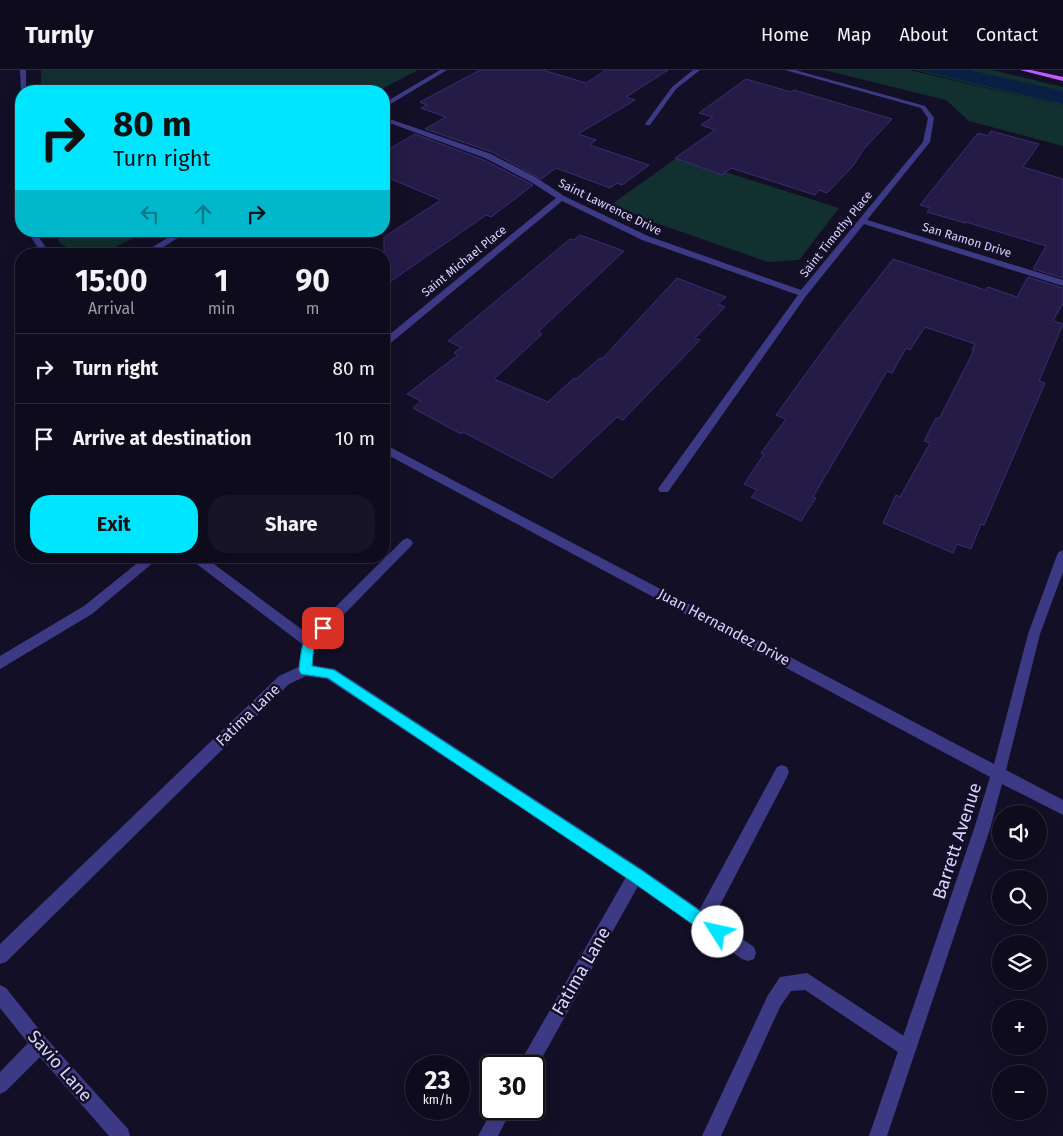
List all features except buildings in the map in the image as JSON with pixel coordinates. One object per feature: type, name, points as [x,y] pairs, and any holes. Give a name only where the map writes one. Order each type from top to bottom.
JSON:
[{"type":"main road","points":[[1023,70],[1063,79]]},
{"type":"street","points":[[22,85],[23,70]]},
{"type":"street","points":[[390,102],[444,70]]},
{"type":"street","points":[[648,124],[674,88],[697,70]]},
{"type":"street","name":"Saint Timothy Place","points":[[664,489],[803,294],[926,142],[931,118],[923,107],[788,70]]},
{"type":"street","name":"Saint Lawrence Drive","points":[[390,121],[488,156],[534,180],[561,198],[645,238],[803,294]]},
{"type":"street","name":"Saint Michael Place","points":[[390,339],[561,198]]},
{"type":"street","name":"San Ramon Drive","points":[[863,221],[1063,283]]},
{"type":"street","points":[[35,237],[42,248]]},
{"type":"street","points":[[155,248],[175,237]]},
{"type":"street","name":"Juan Hernandez Drive","points":[[390,451],[1063,808]]},
{"type":"street","points":[[390,560],[407,543]]},
{"type":"street","name":"Barrett Avenue","points":[[878,1136],[982,829],[1034,634],[1063,555]]},
{"type":"street","points":[[0,663],[88,610],[147,563]]},
{"type":"street","points":[[203,563],[309,642]]},
{"type":"street","points":[[387,563],[309,642],[305,670],[330,673],[636,876],[748,953]]},
{"type":"street","name":"Fatima Lane","points":[[0,956],[284,680],[305,670]]},
{"type":"street","points":[[702,922],[782,772]]},
{"type":"street","name":"Fatima Lane","points":[[533,1055],[636,876]]},
{"type":"street","points":[[711,1136],[774,1001],[786,983],[807,981],[907,1048]]},
{"type":"street","name":"Savio Lane","points":[[0,994],[40,1044],[121,1136]]},
{"type":"street","points":[[0,1085],[40,1044]]},
{"type":"street","points":[[487,1136],[496,1120]]},
{"type":"green space","points":[[41,70],[418,70],[389,85],[41,85]]},
{"type":"green space","points":[[824,70],[909,70],[1063,106],[1063,146],[969,121],[946,100]]},
{"type":"green space","points":[[914,70],[992,70],[1063,87],[1063,106]]},
{"type":"green space","points":[[678,157],[839,208],[799,260],[768,262],[653,222],[612,204]]},
{"type":"green space","points":[[58,237],[136,237],[113,248],[68,248],[60,243]]},
{"type":"water","points":[[919,70],[969,70],[1063,91],[1063,104]]},
{"type":"route","points":[[323,628],[309,642],[305,670],[330,673],[718,932]]}]
